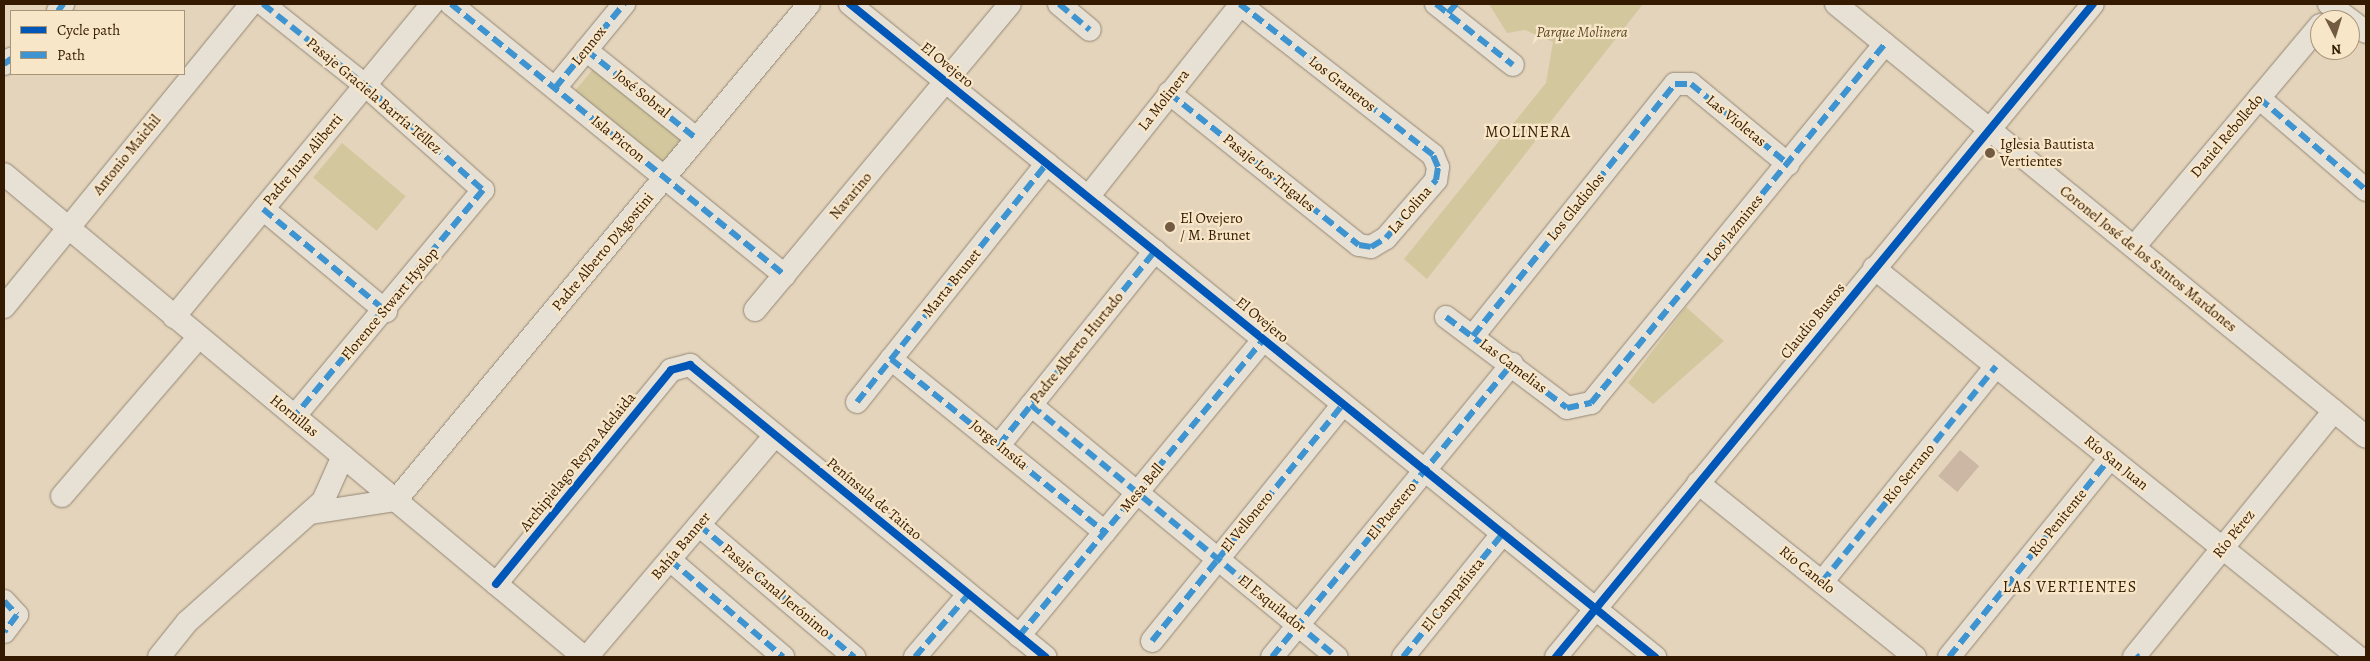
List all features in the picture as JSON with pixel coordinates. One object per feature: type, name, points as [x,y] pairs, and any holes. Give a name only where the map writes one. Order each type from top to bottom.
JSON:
[{"type":"street","name":"Antonio Maichil","points":[[4,308],[251,4]]},
{"type":"street","name":"Pasaje Graciela Barría Téllez","points":[[263,4],[365,85],[483,190]]},
{"type":"street","name":"Padre Juan Aliberti","points":[[174,317],[432,4]]},
{"type":"street","name":"Isla Picton","points":[[451,4],[785,275]]},
{"type":"street","name":"Lennox","points":[[555,88],[624,4]]},
{"type":"street","name":"Padre Alberto D'Agostini","points":[[396,500],[809,4]]},
{"type":"street","name":"El Ovejero","points":[[850,4],[1656,657]]},
{"type":"street","name":"Navarino","points":[[755,310],[1010,4]]},
{"type":"street","points":[[1059,4],[1090,30]]},
{"type":"street","name":"La Molinera","points":[[1088,197],[1241,4]]},
{"type":"street","name":"Los Graneros","points":[[1241,4],[1433,155],[1438,167]]},
{"type":"street","name":"Coronel José de los Santos Mardones","points":[[1836,4],[2366,438]]},
{"type":"street","name":"Claudio Bustos","points":[[1556,657],[2093,4]]},
{"type":"street","points":[[1447,7],[1513,65]]},
{"type":"street","name":"Daniel Rebolledo","points":[[2134,248],[2310,35]]},
{"type":"street","name":"Los Jazmines","points":[[1581,409],[1592,403],[1885,44]]},
{"type":"street","name":"José Sobral","points":[[586,50],[697,138]]},
{"type":"street","name":"Las Violetas","points":[[1682,81],[1788,164]]},
{"type":"street","name":"Los Gladiolos","points":[[1473,336],[1674,84],[1682,81]]},
{"type":"street","name":"Pasaje Los Trigales","points":[[1170,93],[1359,245],[1371,247]]},
{"type":"street","points":[[2259,98],[2366,190]]},
{"type":"street","name":"Marta Brunet","points":[[858,402],[1047,163]]},
{"type":"street","name":"La Colina","points":[[1371,247],[1386,238],[1436,180],[1438,167]]},
{"type":"street","name":"Hornillas","points":[[4,174],[198,338],[586,657]]},
{"type":"street","name":"Florence Stwart Hyslop","points":[[295,416],[386,311],[483,190]]},
{"type":"street","points":[[263,209],[386,311]]},
{"type":"street","name":"Padre Alberto Hurtado","points":[[999,445],[1156,251]]},
{"type":"street","name":"Río San Juan","points":[[1874,268],[2358,657]]},
{"type":"street","name":"Las Camelias","points":[[1446,317],[1512,364],[1567,408],[1581,409]]},
{"type":"street","points":[[62,496],[198,338]]},
{"type":"street","name":"Mesa Bell","points":[[1019,636],[1264,339]]},
{"type":"street","name":"Jorge Insúa","points":[[892,359],[1105,532]]},
{"type":"street","name":"Península de Taitao","points":[[685,364],[695,367],[1045,657]]},
{"type":"street","name":"Archipielago Reyna Adelaida","points":[[496,584],[671,370],[685,364]]},
{"type":"street","name":"El Puestero","points":[[1272,657],[1512,364]]},
{"type":"street","name":"Río Serrano","points":[[1822,582],[1996,366]]},
{"type":"street","name":"El Vellonero","points":[[1152,641],[1342,404]]},
{"type":"street","name":"El Esquilador","points":[[1031,405],[1337,657]]},
{"type":"street","name":"Río Pérez","points":[[2136,657],[2334,411]]},
{"type":"street","name":"Bahía Banner","points":[[586,657],[775,435]]},
{"type":"street","points":[[159,657],[187,622],[311,512],[331,489],[343,456]]},
{"type":"street","name":"Río Penitente","points":[[1949,657],[2110,458]]},
{"type":"street","name":"Río Canelo","points":[[1698,483],[1915,657]]},
{"type":"street","points":[[311,512],[396,500]]},
{"type":"street","name":"Pasaje Canal Jerónimo","points":[[699,525],[854,657]]},
{"type":"street","name":"El Campañista","points":[[1403,657],[1503,534]]},
{"type":"street","points":[[670,560],[783,657]]},
{"type":"street","points":[[915,657],[968,594]]},
{"type":"green space","name":"Parque Molinera","points":[[1489,4],[1643,4],[1427,279],[1404,259],[1546,83],[1553,42],[1525,30],[1507,33]]},
{"type":"green space","points":[[595,67],[684,142],[664,165],[575,91]]},
{"type":"green space","points":[[342,143],[406,196],[377,231],[313,177]]},
{"type":"green space","points":[[1686,307],[1724,341],[1653,404],[1628,383]]},
{"type":"building","points":[[1960,450],[1979,466],[1957,492],[1938,476]]},
{"type":"marked path","points":[[59,10],[63,4]]},
{"type":"marked path","points":[[263,4],[365,85],[483,190],[295,416]]},
{"type":"marked path","points":[[451,4],[785,275]]},
{"type":"marked path","points":[[555,88],[624,4]]},
{"type":"marked path","points":[[1059,4],[1090,30]]},
{"type":"marked path","points":[[1169,93],[1359,245],[1371,247],[1386,238],[1436,180],[1438,167],[1433,155],[1240,4]]},
{"type":"marked path","points":[[1436,4],[1513,65]]},
{"type":"marked path","points":[[1448,13],[1456,4]]},
{"type":"marked path","points":[[1446,317],[1567,408],[1591,403],[1885,44]]},
{"type":"marked path","points":[[586,50],[697,139]]},
{"type":"marked path","points":[[4,64],[10,60]]},
{"type":"marked path","points":[[1473,336],[1675,84],[1691,84],[1788,164]]},
{"type":"marked path","points":[[2259,98],[2366,190]]},
{"type":"marked path","points":[[857,402],[1047,163]]},
{"type":"marked path","points":[[263,209],[386,311]]},
{"type":"marked path","points":[[999,445],[1155,251]]},
{"type":"marked path","points":[[1019,636],[1264,339]]},
{"type":"marked path","points":[[891,359],[1105,532]]},
{"type":"marked path","points":[[1272,657],[1512,364]]},
{"type":"marked path","points":[[1822,582],[1996,366]]},
{"type":"marked path","points":[[1152,641],[1343,404]]},
{"type":"marked path","points":[[1031,405],[1337,657]]},
{"type":"marked path","points":[[1949,657],[2110,458]]},
{"type":"marked path","points":[[699,525],[854,657]]},
{"type":"marked path","points":[[1403,657],[1503,533]]},
{"type":"marked path","points":[[670,560],[783,657]]},
{"type":"marked path","points":[[915,657],[968,595]]},
{"type":"marked path","points":[[4,601],[17,615],[4,632]]},
{"type":"cycle path","points":[[850,4],[1655,657]]},
{"type":"cycle path","points":[[1556,657],[2093,4]]},
{"type":"cycle path","points":[[496,584],[671,370],[690,365],[1045,657]]},
{"type":"place","name":"Iglesia Bautista Vertientes","points":[[1990,153]]},
{"type":"place","name":"El Ovejero / M. Brunet","points":[[1170,227]]},
{"type":"district","name":"MOLINERA","points":[[1528,132]]},
{"type":"district","name":"LAS VERTIENTES","points":[[2070,587]]}]
